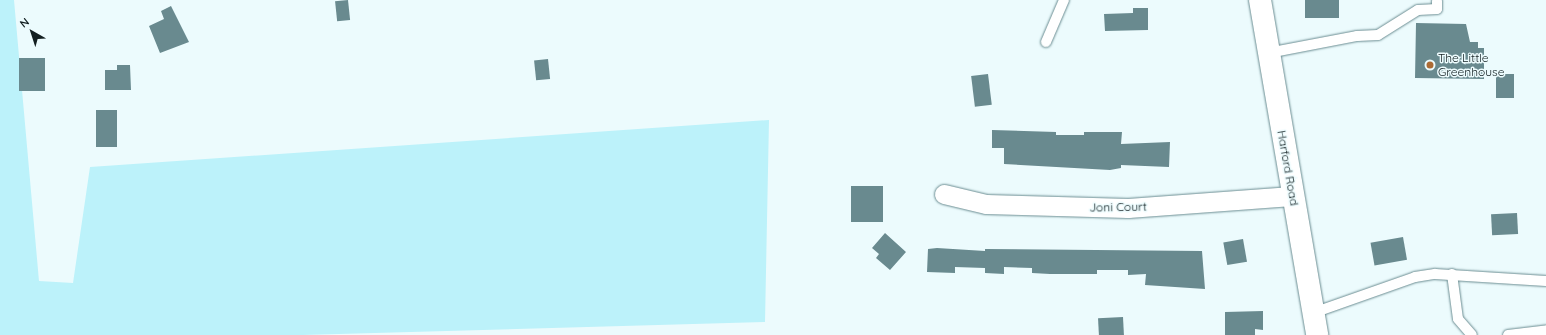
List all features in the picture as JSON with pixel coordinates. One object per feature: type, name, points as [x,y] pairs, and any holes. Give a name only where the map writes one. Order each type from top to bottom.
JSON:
[{"type":"main road","name":"Harford Road","points":[[1260,0],[1292,196],[1317,335]]},
{"type":"street","name":"Joni Court","points":[[944,194],[986,204],[1121,208],[1292,196]]},
{"type":"lane","points":[[1046,42],[1064,0]]},
{"type":"lane","points":[[1268,53],[1357,36],[1378,35],[1418,10],[1437,9],[1437,1]]},
{"type":"lane","points":[[1313,313],[1415,277],[1452,274],[1546,281]]},
{"type":"lane","points":[[1452,274],[1458,320],[1472,335]]},
{"type":"lane","points":[[1508,335],[1546,330]]},
{"type":"shaded area","points":[[0,0],[14,0],[39,281],[73,283],[90,167],[769,120],[765,322],[303,335],[0,335]]},
{"type":"building","points":[[348,0],[350,20],[337,21],[335,1]]},
{"type":"building","points":[[1305,0],[1339,0],[1339,18],[1305,18]]},
{"type":"building","points":[[171,6],[189,42],[160,53],[149,26],[164,19],[161,11]]},
{"type":"building","points":[[1133,8],[1148,8],[1148,30],[1105,31],[1104,14],[1133,13]]},
{"type":"building","points":[[1416,23],[1466,24],[1470,42],[1478,42],[1478,48],[1484,48],[1484,79],[1415,78]]},
{"type":"building","points":[[19,58],[45,58],[45,91],[19,91]]},
{"type":"building","points":[[548,59],[550,79],[536,80],[534,60]]},
{"type":"building","points":[[117,65],[130,65],[131,90],[105,90],[105,70],[117,70]]},
{"type":"building","points":[[988,74],[992,105],[975,107],[971,76]]},
{"type":"building","points":[[1496,74],[1514,74],[1514,98],[1496,98]]},
{"type":"building","points":[[96,110],[117,110],[117,147],[96,147]]},
{"type":"building","points":[[992,130],[1056,132],[1056,135],[1084,135],[1084,132],[1122,132],[1121,144],[1170,142],[1169,167],[1121,165],[1121,168],[1110,170],[1004,164],[1004,148],[992,148]]},
{"type":"building","points":[[851,186],[883,186],[883,222],[851,222]]},
{"type":"building","points":[[1517,213],[1518,234],[1492,235],[1491,214]]},
{"type":"building","points":[[885,233],[906,252],[890,270],[876,258],[879,254],[872,248]]},
{"type":"building","points":[[1403,237],[1407,260],[1374,265],[1371,243]]},
{"type":"building","points":[[1243,239],[1247,262],[1227,265],[1223,242]]},
{"type":"building","points":[[937,248],[985,251],[985,249],[1202,251],[1205,289],[1145,285],[1146,274],[1128,275],[1128,270],[1097,270],[1097,274],[1050,274],[1032,273],[1032,268],[1004,267],[1004,274],[985,273],[985,268],[955,267],[955,273],[927,272],[928,249]]},
{"type":"building","points":[[1263,311],[1263,330],[1255,329],[1255,335],[1225,335],[1225,312]]},
{"type":"building","points":[[1123,317],[1124,335],[1099,335],[1098,318]]},
{"type":"place","name":"The Little Greenhouse","points":[[1430,65]]}]
